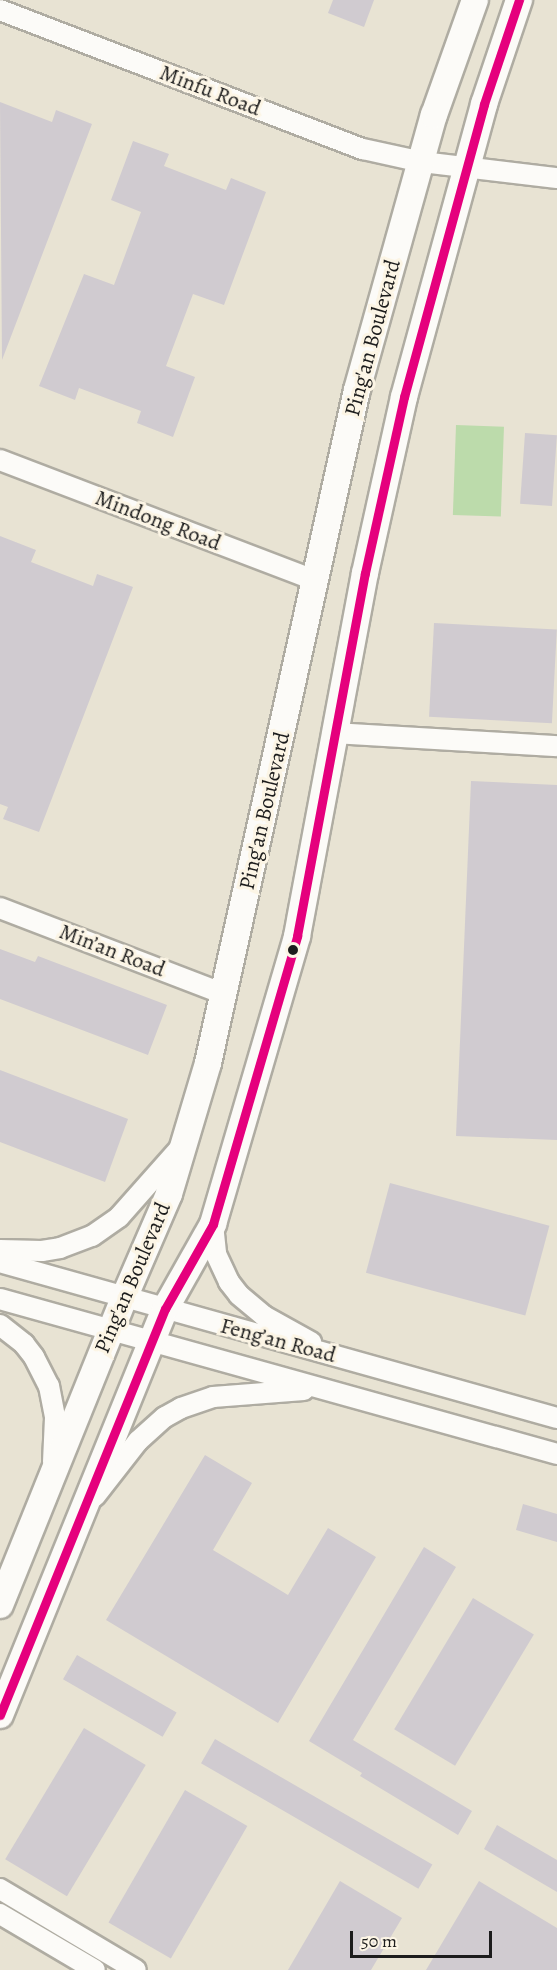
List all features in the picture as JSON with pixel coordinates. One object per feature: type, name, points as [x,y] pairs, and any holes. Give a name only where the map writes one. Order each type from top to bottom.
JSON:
[{"type":"main road","name":"Ping'an Boulevard","points":[[0,1605],[110,1331],[169,1194],[208,1063],[317,581],[357,390],[434,115],[475,0]]},
{"type":"main road","name":"Ping'an Boulevard","points":[[0,1715],[165,1309],[213,1224],[297,936],[365,573],[404,397],[484,104],[519,0]]},
{"type":"street","name":"Minfu Road","points":[[0,10],[363,149],[422,162],[557,178]]},
{"type":"street","name":"Mindong Road","points":[[0,460],[317,581]]},
{"type":"street","points":[[335,733],[557,746]]},
{"type":"street","name":"Min’an Road","points":[[0,908],[224,994]]},
{"type":"street","points":[[0,1250],[42,1251],[60,1248],[92,1236],[119,1217],[184,1143]]},
{"type":"street","points":[[213,1224],[216,1254],[229,1282],[239,1296],[264,1316],[336,1357]]},
{"type":"street","name":"Feng’an Road","points":[[0,1262],[557,1418]]},
{"type":"street","name":"Feng’an Road","points":[[0,1299],[557,1454]]},
{"type":"street","points":[[0,1325],[24,1344],[34,1357],[49,1386],[55,1418],[52,1477]]},
{"type":"street","points":[[84,1510],[138,1441],[165,1417],[181,1408],[205,1399],[230,1395],[319,1389]]},
{"type":"street","points":[[0,1889],[136,1970]]},
{"type":"street","points":[[0,1914],[95,1970]]},
{"type":"green space","points":[[456,425],[504,427],[501,517],[453,515]]},
{"type":"building","points":[[333,0],[374,0],[364,27],[328,13]]},
{"type":"building","points":[[0,102],[52,122],[56,110],[92,124],[2,360]]},
{"type":"building","points":[[133,141],[169,154],[164,166],[226,190],[231,178],[266,192],[224,305],[193,294],[166,366],[195,377],[173,437],[137,423],[141,411],[79,388],[75,400],[39,386],[84,274],[114,285],[141,212],[111,200]]},
{"type":"building","points":[[525,433],[557,435],[552,506],[520,504]]},
{"type":"building","points":[[0,536],[36,550],[31,562],[93,586],[97,574],[133,587],[39,832],[3,819],[8,807],[0,804]]},
{"type":"building","points":[[434,623],[557,629],[552,723],[429,717]]},
{"type":"building","points":[[471,781],[557,785],[557,1140],[456,1136]]},
{"type":"building","points":[[0,949],[35,962],[38,956],[167,1005],[148,1055],[0,999]]},
{"type":"building","points":[[0,1070],[128,1119],[105,1182],[0,1142]]},
{"type":"building","points":[[390,1183],[549,1226],[525,1316],[366,1273]]},
{"type":"building","points":[[205,1455],[252,1483],[213,1550],[288,1595],[328,1528],[376,1557],[278,1723],[106,1620]]},
{"type":"building","points":[[523,1504],[557,1514],[557,1542],[516,1530]]},
{"type":"building","points":[[424,1547],[456,1567],[353,1740],[472,1811],[458,1835],[360,1776],[362,1773],[309,1741]]},
{"type":"building","points":[[473,1598],[534,1635],[455,1766],[394,1729]]},
{"type":"building","points":[[77,1655],[177,1712],[163,1737],[63,1679]]},
{"type":"building","points":[[84,1728],[146,1765],[67,1896],[5,1859]]},
{"type":"building","points":[[215,1739],[432,1864],[418,1889],[201,1763]]},
{"type":"building","points":[[185,1790],[247,1826],[171,1959],[108,1923]]},
{"type":"building","points":[[497,1825],[557,1860],[557,1892],[484,1849]]},
{"type":"building","points":[[340,1881],[402,1918],[371,1970],[288,1970]]},
{"type":"building","points":[[479,1881],[557,1928],[557,1970],[426,1970]]},
{"type":"transit line","points":[[0,1715],[165,1309],[213,1224],[297,936],[365,573],[404,397],[484,104],[519,0]]}]
